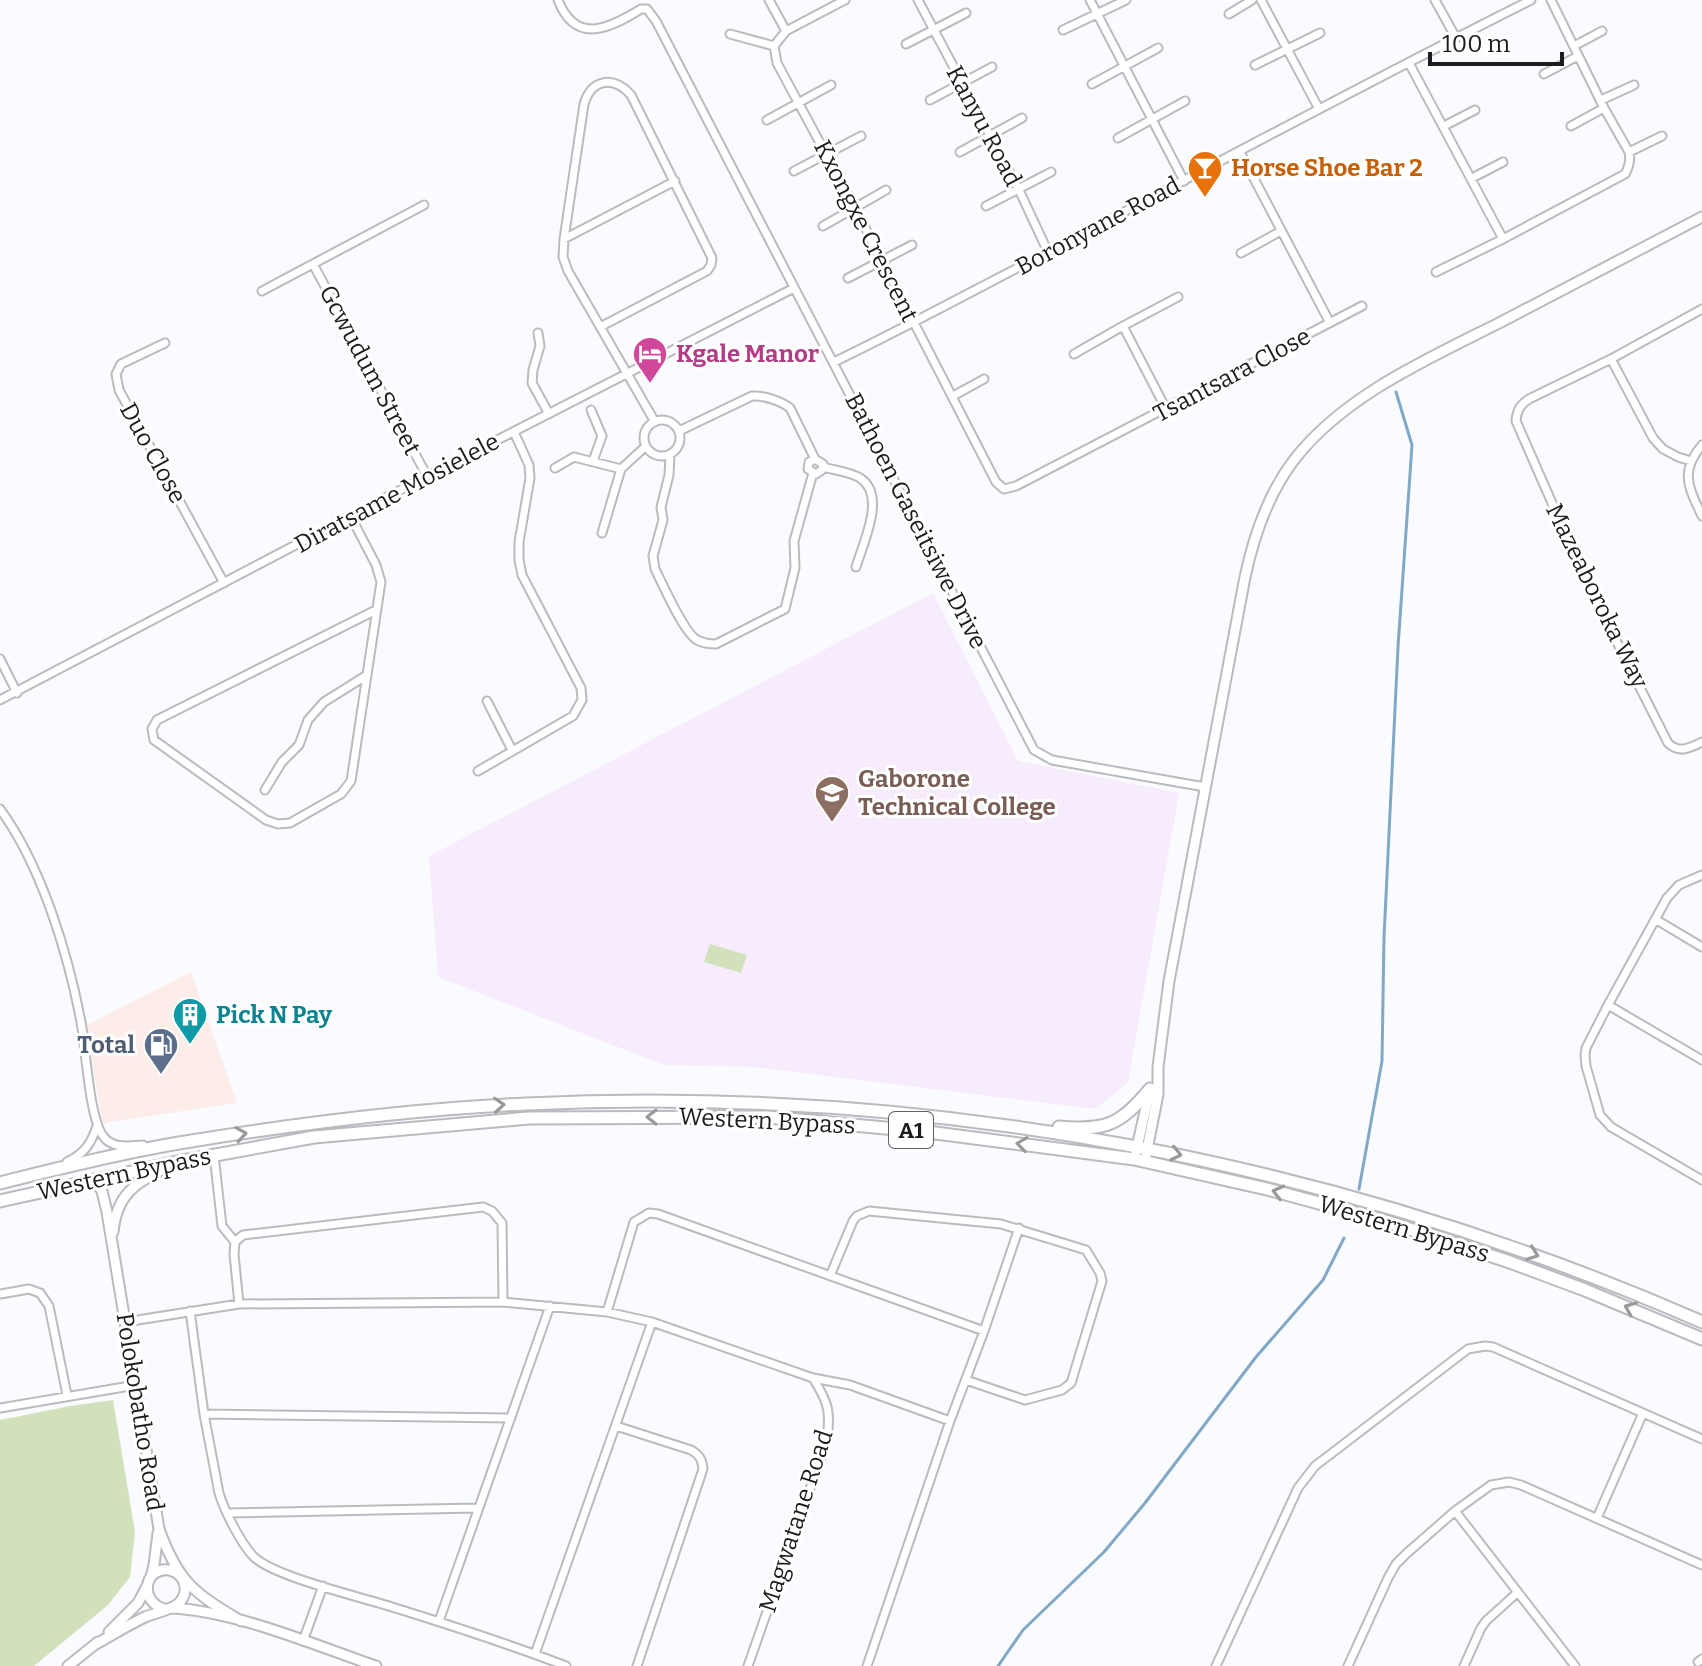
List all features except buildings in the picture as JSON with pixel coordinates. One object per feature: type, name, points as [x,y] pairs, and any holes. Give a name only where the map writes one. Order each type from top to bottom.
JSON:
[{"type":"highway","points":[[998,1124],[1084,1129],[1098,1127],[1123,1117],[1150,1089]]},
{"type":"highway","name":"Western Bypass","points":[[4,1182],[177,1144],[314,1123],[464,1108],[529,1103],[689,1102],[862,1109],[998,1124],[1142,1147],[1276,1176],[1391,1207],[1513,1246],[1702,1322]]},
{"type":"highway","name":"Western Bypass","points":[[0,1201],[177,1162],[314,1137],[529,1118],[767,1117],[997,1140],[1140,1160],[1271,1190],[1385,1221],[1507,1261],[1702,1339]]},
{"type":"street","name":"Bathoen Gaseitsiwe Drive","points":[[558,0],[572,21],[597,30],[647,9],[1034,750],[1052,760],[1205,787]]},
{"type":"street","points":[[769,0],[786,31]]},
{"type":"street","name":"Kanyu Road","points":[[918,0],[1019,190],[1048,252]]},
{"type":"street","points":[[1090,0],[1184,181]]},
{"type":"street","points":[[1063,30],[1126,0]]},
{"type":"street","points":[[1229,14],[1252,0]]},
{"type":"street","points":[[1261,0],[1319,109]]},
{"type":"street","points":[[1435,0],[1456,38]]},
{"type":"street","name":"Boronyane Road","points":[[834,362],[1531,0]]},
{"type":"street","points":[[1436,272],[1625,174],[1629,165],[1629,152],[1551,0]]},
{"type":"street","points":[[730,34],[774,46],[786,31],[839,1]]},
{"type":"street","points":[[906,44],[966,13]]},
{"type":"street","points":[[1574,46],[1602,31]]},
{"type":"street","points":[[1255,65],[1320,33]]},
{"type":"street","name":"Kxongxe Crescent","points":[[774,46],[777,63],[996,482],[1004,489]]},
{"type":"street","points":[[1092,84],[1158,48]]},
{"type":"street","points":[[1544,74],[1578,56]]},
{"type":"street","points":[[1409,63],[1503,239]]},
{"type":"street","points":[[930,100],[992,67]]},
{"type":"street","points":[[600,327],[707,271],[712,258],[631,95],[613,82],[595,86],[587,94],[584,104],[563,257],[568,271],[600,327],[655,422]]},
{"type":"street","points":[[767,120],[831,85]]},
{"type":"street","points":[[1571,126],[1634,85]]},
{"type":"street","points":[[1118,138],[1185,101]]},
{"type":"street","points":[[1444,126],[1475,110]]},
{"type":"street","points":[[960,152],[1022,118]]},
{"type":"street","points":[[794,171],[861,136]]},
{"type":"street","points":[[1629,152],[1662,136]]},
{"type":"street","name":"Tsantsara Close","points":[[1004,489],[1016,486],[1330,323],[1240,152]]},
{"type":"street","points":[[1472,178],[1503,162]]},
{"type":"street","points":[[986,206],[1051,172]]},
{"type":"street","points":[[564,239],[675,181]]},
{"type":"street","points":[[823,226],[886,190]]},
{"type":"street","points":[[262,291],[424,205]]},
{"type":"street","points":[[1142,1147],[1158,1094],[1158,1067],[1169,981],[1245,577],[1255,535],[1282,477],[1308,444],[1333,420],[1375,389],[1702,217]]},
{"type":"street","points":[[1241,253],[1281,231]]},
{"type":"street","points":[[848,278],[912,245]]},
{"type":"street","name":"Gcwudum Street","points":[[313,264],[427,476]]},
{"type":"street","name":"Diratsame Mosielele","points":[[0,700],[794,288]]},
{"type":"street","points":[[1074,354],[1178,297]]},
{"type":"street","points":[[1330,323],[1362,306]]},
{"type":"street","points":[[1691,461],[1663,449],[1653,438],[1611,359],[1702,309]]},
{"type":"street","points":[[1123,326],[1166,409]]},
{"type":"street","points":[[538,333],[540,346],[532,383],[549,414]]},
{"type":"street","name":"Duo Close","points":[[165,343],[121,364],[116,374],[119,390],[224,583]]},
{"type":"street","name":"Mazeaboroka Way","points":[[1611,359],[1529,399],[1521,405],[1516,421],[1588,585],[1668,743],[1679,750],[1702,742]]},
{"type":"street","points":[[953,396],[984,379]]},
{"type":"street","points":[[679,431],[757,395],[790,408],[815,459],[821,461],[823,467],[820,473],[808,469],[815,459]]},
{"type":"street","points":[[591,410],[602,436],[593,461]]},
{"type":"street","points":[[669,421],[679,431],[679,445],[670,455],[656,455],[646,446],[645,432],[655,422],[669,421]]},
{"type":"street","points":[[478,771],[573,716],[582,700],[581,688],[522,575],[519,542],[530,478],[529,465],[514,432]]},
{"type":"street","points":[[1702,445],[1691,461],[1688,487],[1702,516]]},
{"type":"street","points":[[602,533],[621,469],[646,446]]},
{"type":"street","points":[[670,455],[669,475],[661,507],[663,520],[653,563],[687,630],[698,641],[710,644],[716,644],[785,609],[795,568],[794,541],[813,473]]},
{"type":"street","points":[[555,468],[574,457],[621,469]]},
{"type":"street","points":[[823,467],[862,479],[873,499],[874,509],[856,567]]},
{"type":"street","points":[[351,517],[376,565],[381,582],[351,781],[341,794],[290,823],[278,824],[266,820],[154,740],[152,729],[157,720],[376,610]]},
{"type":"street","points":[[0,659],[17,693]]},
{"type":"street","points":[[265,790],[282,762],[299,745],[308,720],[324,702],[367,675]]},
{"type":"street","points":[[487,701],[512,750]]},
{"type":"street","points":[[0,809],[37,872],[65,956],[81,1021],[97,1126],[106,1141],[119,1146],[177,1144]]},
{"type":"street","points":[[1702,875],[1679,885],[1667,898],[1608,1005],[1585,1055],[1600,1115],[1611,1127],[1702,1180]]},
{"type":"street","points":[[1655,919],[1702,947]]},
{"type":"street","points":[[1608,1005],[1702,1060]]},
{"type":"street","points":[[1140,1160],[1150,1089],[1158,1067]]},
{"type":"street","points":[[4,1182],[78,1157],[90,1145],[97,1126]]},
{"type":"street","points":[[214,1155],[222,1226],[235,1242],[239,1304]]},
{"type":"street","points":[[112,1243],[116,1215],[128,1192],[177,1162]]},
{"type":"street","name":"Polokobatho Road","points":[[94,1179],[102,1191],[112,1243],[159,1529],[180,1576]]},
{"type":"street","points":[[235,1242],[243,1235],[483,1207],[492,1211],[502,1223],[503,1302]]},
{"type":"street","points":[[830,1276],[853,1221],[869,1211],[992,1223],[1019,1228],[1086,1250],[1102,1281],[1071,1383],[1062,1390],[1025,1400],[966,1380]]},
{"type":"street","points":[[607,1312],[634,1222],[649,1213],[984,1331]]},
{"type":"street","points":[[867,1666],[1019,1228]]},
{"type":"street","points":[[0,1294],[29,1289],[40,1293],[49,1306],[67,1395]]},
{"type":"street","points":[[125,1322],[239,1304],[503,1302],[607,1312],[652,1322],[813,1378],[850,1385],[950,1421]]},
{"type":"street","points":[[439,1621],[550,1306]]},
{"type":"street","points":[[190,1311],[219,1493],[238,1534],[255,1557],[279,1572],[439,1621],[566,1666]]},
{"type":"street","points":[[535,1654],[652,1322]]},
{"type":"street","points":[[1216,1666],[1306,1476],[1468,1349],[1493,1347],[1702,1439]]},
{"type":"street","name":"Magwatane Road","points":[[748,1666],[827,1440],[829,1408],[813,1378]]},
{"type":"street","points":[[0,1408],[136,1385]]},
{"type":"street","points":[[1597,1518],[1643,1413]]},
{"type":"street","points":[[204,1414],[511,1418]]},
{"type":"street","points":[[616,1426],[691,1450],[703,1461],[703,1469],[637,1666]]},
{"type":"street","points":[[1348,1666],[1396,1564],[1455,1511],[1491,1485],[1509,1482],[1521,1485],[1702,1565]]},
{"type":"street","points":[[227,1513],[477,1508]]},
{"type":"street","points":[[1455,1511],[1575,1666]]},
{"type":"street","points":[[159,1529],[149,1582],[149,1598],[153,1604],[193,1609],[241,1621],[376,1666]]},
{"type":"street","points":[[68,1666],[138,1603],[156,1573],[169,1570],[180,1576],[199,1595],[241,1621]]},
{"type":"street","points":[[96,1644],[137,1621],[177,1605],[185,1595],[180,1576]]},
{"type":"street","points":[[303,1641],[323,1586]]},
{"type":"street","points":[[1464,1666],[1486,1621],[1518,1592]]},
{"type":"shaded area","name":"Gaborone Technical College","points":[[933,593],[1018,761],[1179,793],[1128,1082],[1096,1109],[753,1067],[664,1065],[438,977],[429,856]]},
{"type":"shaded area","points":[[191,972],[237,1103],[102,1123],[87,1025]]},
{"type":"green space","points":[[710,944],[747,955],[741,973],[704,962]]},
{"type":"green space","points":[[113,1400],[135,1532],[130,1577],[108,1605],[34,1666],[0,1666],[0,1420]]},
{"type":"waterway","points":[[1359,1189],[1382,1061],[1384,937],[1398,647],[1412,445],[1396,392]]},
{"type":"waterway","points":[[998,1666],[1023,1630],[1104,1552],[1145,1503],[1256,1357],[1323,1280],[1344,1238]]},
{"type":"place","name":"Horse Shoe Bar 2","points":[[1205,199]]},
{"type":"place","name":"Kgale Manor","points":[[650,385]]},
{"type":"place","name":"Gaborone Technical College","points":[[832,824]]},
{"type":"place","name":"Pick N Pay","points":[[190,1046]]},
{"type":"place","name":"Total","points":[[161,1076]]}]
